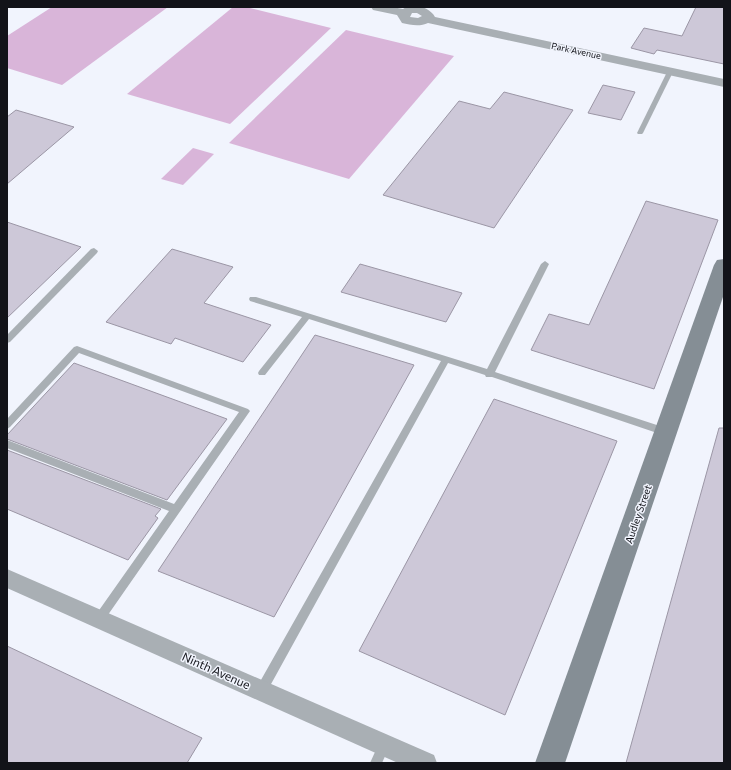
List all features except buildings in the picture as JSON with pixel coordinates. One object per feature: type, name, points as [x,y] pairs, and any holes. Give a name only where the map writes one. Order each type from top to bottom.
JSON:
[{"type":"street","points":[[377,7],[403,13],[403,18],[410,22],[420,22],[424,12]]},
{"type":"street","name":"Park Avenue","points":[[424,12],[670,72],[724,83]]},
{"type":"street","name":"Audley Street","points":[[550,763],[724,265]]},
{"type":"street","name":"Ninth Avenue","points":[[7,578],[261,690],[380,754],[425,763]]},
{"type":"lane","points":[[640,133],[670,72]]},
{"type":"lane","points":[[7,340],[94,251]]},
{"type":"lane","points":[[489,375],[545,264]]},
{"type":"lane","points":[[254,299],[446,359],[489,375],[666,432]]},
{"type":"lane","points":[[262,373],[307,316]]},
{"type":"lane","points":[[7,425],[77,350],[245,410],[99,619]]},
{"type":"lane","points":[[261,690],[446,359]]},
{"type":"lane","points":[[7,444],[176,509]]},
{"type":"shaded area","points":[[52,7],[168,7],[62,85],[7,68],[7,36]]},
{"type":"shaded area","points":[[233,7],[246,7],[331,28],[230,124],[127,94]]},
{"type":"shaded area","points":[[346,30],[454,56],[349,179],[229,143]]},
{"type":"shaded area","points":[[193,148],[214,154],[183,185],[161,179]]}]
